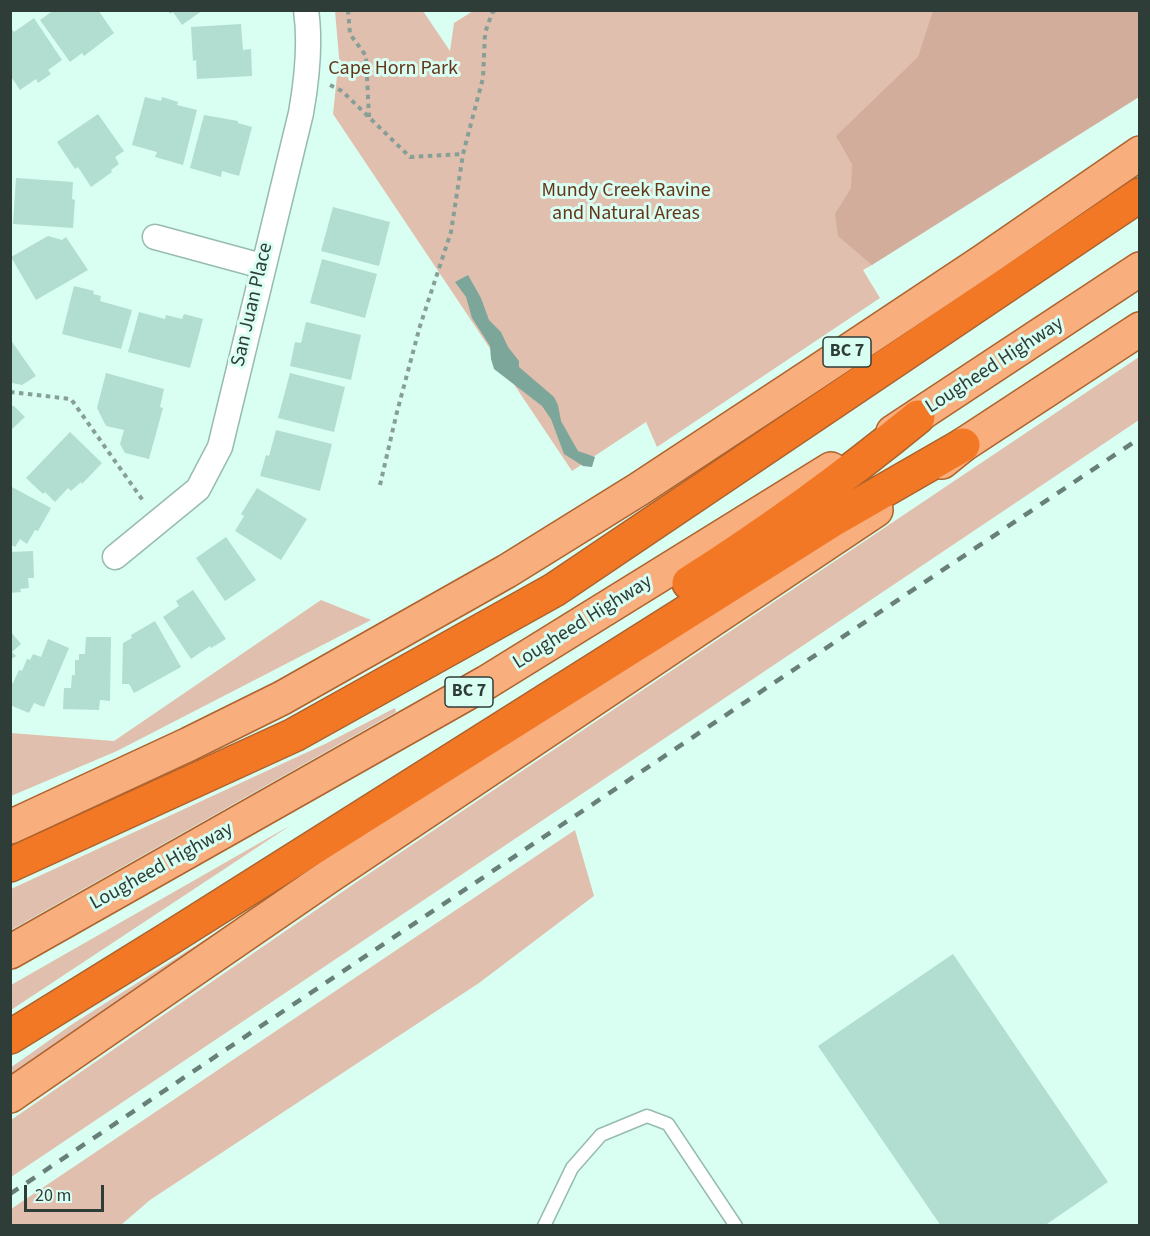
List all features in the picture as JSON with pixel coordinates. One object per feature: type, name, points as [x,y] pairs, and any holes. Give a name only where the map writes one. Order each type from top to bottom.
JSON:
[{"type":"highway","points":[[10,865],[294,735],[554,590],[1140,195]]},
{"type":"highway","points":[[10,1035],[166,923],[761,537],[817,497],[918,417]]},
{"type":"highway","points":[[10,1035],[170,938],[831,521],[963,445]]},
{"type":"main road","name":"BC 7","points":[[10,827],[282,698],[507,571],[630,495],[982,262],[1140,153]]},
{"type":"main road","name":"Lougheed Highway","points":[[10,952],[477,688],[918,417],[1140,269]]},
{"type":"main road","points":[[10,1096],[338,870],[692,631],[872,513],[963,445],[1140,329]]},
{"type":"street","name":"San Juan Place","points":[[115,556],[198,489],[220,447],[262,266],[301,113],[307,79],[306,10]]},
{"type":"street","points":[[155,237],[262,266]]},
{"type":"lane","points":[[544,1226],[572,1168],[602,1135],[647,1116],[668,1124],[736,1226]]},
{"type":"path","points":[[348,10],[350,34],[366,56],[369,117]]},
{"type":"path","points":[[380,485],[408,369],[451,232],[463,154],[483,78],[484,33],[495,10]]},
{"type":"path","points":[[326,84],[342,91],[410,157],[463,154]]},
{"type":"path","points":[[10,392],[71,399],[144,503]]},
{"type":"green space","name":"Mundy Creek Ravine and Natural Areas","points":[[335,11],[423,11],[450,51],[454,23],[473,11],[1139,11],[872,265],[863,270],[880,298],[657,447],[646,422],[572,471],[333,114],[339,57]]},
{"type":"green space","points":[[1139,357],[1139,420],[11,1177],[11,1120],[361,879]]},
{"type":"green space","points":[[321,600],[371,620],[117,751],[11,796],[11,733],[114,741]]},
{"type":"green space","points":[[395,708],[396,712],[11,930],[11,889],[325,744]]},
{"type":"green space","points":[[291,825],[11,1010],[11,985]]},
{"type":"green space","points":[[575,830],[594,896],[479,983],[150,1200],[121,1225],[11,1225],[11,1209]]},
{"type":"green space","points":[[352,846],[11,1081],[10,1068],[71,1025]]},
{"type":"shaded area","points":[[933,11],[1139,11],[1139,97],[872,265],[838,236],[835,214],[851,188],[852,164],[836,136],[918,57]]},
{"type":"shaded area","points":[[468,275],[481,298],[489,320],[501,332],[508,347],[519,361],[519,367],[554,397],[561,421],[578,451],[595,457],[592,467],[583,466],[564,454],[551,419],[542,406],[494,369],[490,346],[472,318],[466,297],[455,282]]},
{"type":"building","points":[[54,10],[98,10],[114,33],[84,56],[82,53],[70,62],[40,20]]},
{"type":"building","points":[[168,10],[203,10],[182,25],[173,12],[170,14]]},
{"type":"building","points":[[34,18],[62,60],[48,70],[51,74],[38,83],[36,79],[20,90],[10,75],[10,27],[14,32]]},
{"type":"building","points":[[241,24],[243,50],[251,49],[252,76],[197,79],[196,60],[193,61],[191,27]]},
{"type":"building","points":[[145,97],[161,101],[162,97],[178,102],[177,105],[197,110],[183,165],[155,157],[157,152],[132,145]]},
{"type":"building","points":[[98,114],[124,151],[115,157],[119,164],[111,170],[112,172],[91,187],[78,167],[75,169],[57,142]]},
{"type":"building","points":[[204,115],[238,121],[238,123],[252,127],[239,176],[222,171],[221,177],[190,168]]},
{"type":"building","points":[[16,178],[73,182],[72,199],[75,200],[73,228],[13,224]]},
{"type":"building","points":[[333,207],[390,222],[379,266],[321,251]]},
{"type":"building","points":[[48,236],[62,240],[66,237],[88,270],[36,300],[11,257]]},
{"type":"building","points":[[322,259],[377,274],[365,318],[310,303]]},
{"type":"building","points":[[74,286],[94,291],[93,294],[101,296],[100,301],[132,310],[121,349],[62,334]]},
{"type":"building","points":[[139,312],[165,319],[166,315],[182,319],[184,314],[203,319],[190,368],[128,352]]},
{"type":"building","points":[[306,322],[361,335],[351,380],[290,366],[295,342],[301,343]]},
{"type":"building","points":[[10,339],[36,376],[22,385],[12,383],[10,380]]},
{"type":"building","points":[[106,373],[164,389],[160,407],[163,408],[149,459],[125,453],[120,444],[124,430],[106,426],[97,408]]},
{"type":"building","points":[[290,373],[345,387],[334,432],[278,418]]},
{"type":"building","points":[[10,406],[14,406],[25,417],[10,431]]},
{"type":"building","points":[[276,430],[332,444],[320,491],[260,476],[266,455],[269,456]]},
{"type":"building","points":[[70,432],[102,463],[82,484],[81,482],[71,491],[68,488],[55,502],[26,478]]},
{"type":"building","points":[[10,486],[51,508],[38,531],[35,530],[27,544],[20,539],[15,547],[10,544]]},
{"type":"building","points":[[257,488],[307,519],[281,560],[235,531],[244,516],[241,514]]},
{"type":"building","points":[[226,537],[256,580],[225,601],[196,558]]},
{"type":"building","points":[[33,551],[34,578],[28,578],[29,588],[20,589],[21,592],[10,593],[10,552]]},
{"type":"building","points":[[193,590],[226,639],[211,648],[210,646],[191,659],[163,617],[179,606],[176,601]]},
{"type":"building","points":[[155,621],[181,667],[134,693],[129,684],[122,684],[123,643],[132,638],[131,635]]},
{"type":"building","points":[[10,631],[21,644],[12,652],[16,656],[10,660]]},
{"type":"building","points":[[86,637],[111,637],[110,701],[100,700],[99,710],[63,709],[64,688],[71,688],[72,675],[75,675],[75,660],[79,660],[79,654],[85,654]]},
{"type":"building","points":[[48,639],[69,648],[44,707],[34,703],[29,713],[10,705],[10,682],[13,683],[19,670],[22,671],[27,659],[30,660],[33,654],[41,657]]},
{"type":"building","points":[[953,954],[1108,1182],[1044,1226],[941,1226],[818,1046]]},
{"type":"railway","points":[[10,1194],[1140,438]]},
{"type":"park label","name":"Cape Horn Park","points":[[393,70]]}]
